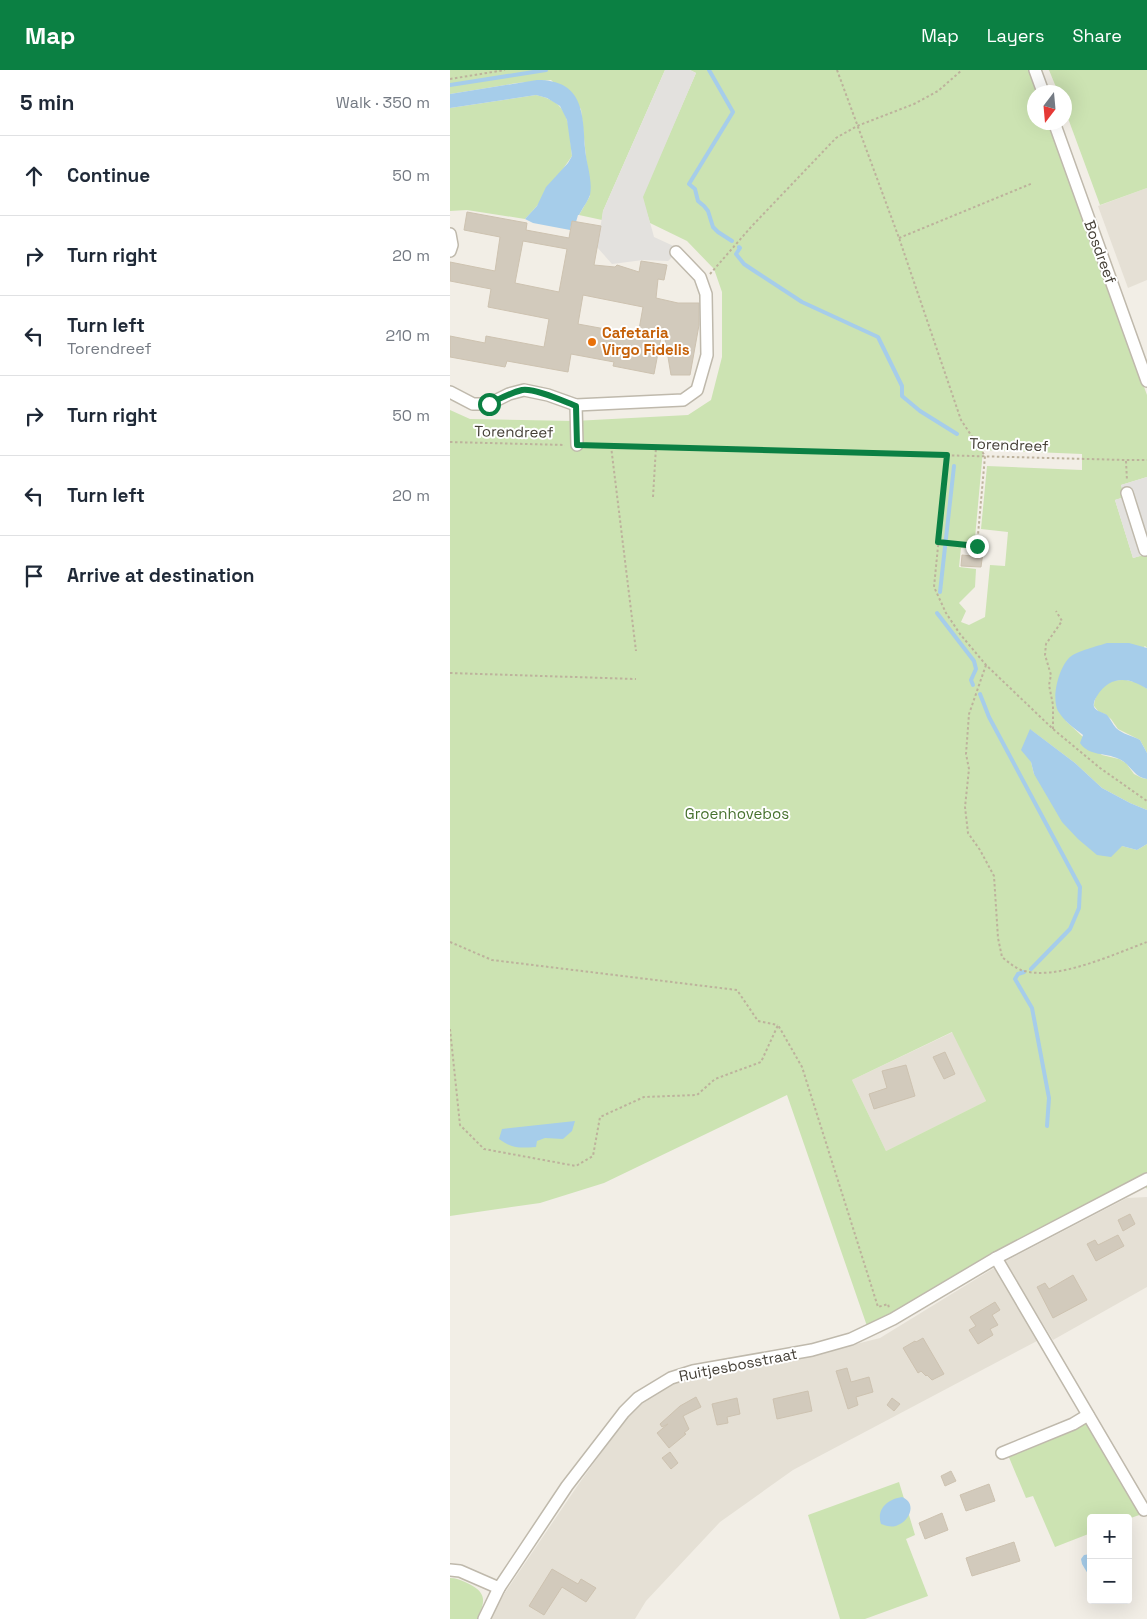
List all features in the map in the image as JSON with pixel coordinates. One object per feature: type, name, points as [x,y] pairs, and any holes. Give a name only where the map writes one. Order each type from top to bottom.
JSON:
[{"type":"street","points":[[1035,70],[1040,85]]},
{"type":"street","name":"Bosdreef","points":[[1057,130],[1147,380]]},
{"type":"street","points":[[450,234],[452,245],[450,251]]},
{"type":"street","points":[[450,392],[473,404],[489,404],[509,394],[524,390],[548,395],[576,406],[683,400],[697,390],[707,355],[706,294],[700,277],[676,252]]},
{"type":"street","points":[[576,406],[577,445]]},
{"type":"street","points":[[1127,493],[1142,521],[1145,550]]},
{"type":"street","name":"Ruitjesbosstraat","points":[[484,1619],[499,1588],[567,1486],[624,1412],[638,1398],[671,1378],[693,1371],[812,1350],[852,1339],[893,1319],[996,1258],[1147,1179]]},
{"type":"street","points":[[996,1258],[1144,1510]]},
{"type":"street","points":[[1002,1453],[1073,1424],[1088,1415]]},
{"type":"street","points":[[450,1570],[460,1571],[499,1588]]},
{"type":"path","points":[[450,79],[504,70]]},
{"type":"path","points":[[836,70],[899,238],[961,420],[985,456],[977,546],[938,542]]},
{"type":"path","points":[[700,277],[711,274],[751,227],[836,138],[857,126],[914,104],[938,91],[962,70]]},
{"type":"path","points":[[899,238],[1033,183]]},
{"type":"path","name":"Torendreef","points":[[450,442],[1147,460]]},
{"type":"path","points":[[611,446],[636,651]]},
{"type":"path","points":[[653,497],[656,447]]},
{"type":"path","points":[[947,455],[934,587],[946,614],[986,665],[1053,729],[1100,768],[1147,801]]},
{"type":"path","points":[[1126,460],[1127,493]]},
{"type":"path","points":[[1053,729],[1053,705],[1049,685],[1051,675],[1045,654],[1046,644],[1062,621],[1056,611]]},
{"type":"path","points":[[986,665],[969,714],[966,754],[969,768],[965,807],[968,833],[994,876],[998,938],[1002,957],[1021,970],[1042,973],[1066,970],[1147,942]]},
{"type":"path","points":[[450,673],[636,678]]},
{"type":"path","points":[[450,942],[492,960],[737,990],[758,1021],[778,1025],[802,1067],[878,1307],[888,1304],[893,1319]]},
{"type":"path","points":[[450,1029],[460,1125],[484,1149],[576,1166],[593,1156],[600,1117],[644,1097],[697,1095],[715,1079],[761,1062],[778,1025]]},
{"type":"shaded area","points":[[665,70],[690,70],[696,73],[643,197],[654,237],[680,249],[668,261],[643,260],[612,264],[597,247],[603,211]]},
{"type":"shaded area","points":[[1147,188],[1147,280],[1128,288],[1098,206]]},
{"type":"shaded area","points":[[1147,477],[1147,554],[1133,558],[1115,500],[1124,497],[1121,485]]},
{"type":"shaded area","points":[[953,1032],[986,1101],[886,1151],[852,1080]]},
{"type":"shaded area","points":[[1147,1197],[1147,1287],[1053,1340],[1006,1265],[1006,1261],[1127,1198]]},
{"type":"shaded area","points":[[994,1268],[998,1271],[1037,1341],[793,1470],[720,1522],[646,1601],[635,1619],[491,1619],[498,1603],[578,1485],[634,1407],[674,1382],[788,1361],[880,1338]]},
{"type":"green space","points":[[450,70],[665,70],[603,211],[602,220],[579,215],[590,196],[581,109],[551,80],[517,83],[450,94]]},
{"type":"green space","name":"Groenhovebos","points":[[690,70],[1029,70],[1034,85],[1027,85],[1027,130],[1051,130],[1147,395],[1147,477],[1121,485],[1125,497],[1115,500],[1133,558],[1147,554],[1147,648],[1145,646],[1066,721],[1102,755],[1119,759],[1126,763],[1134,774],[1147,779],[1147,810],[1102,788],[1075,763],[1031,730],[1031,762],[1034,774],[1122,846],[1137,850],[1147,844],[1147,1189],[1145,1186],[867,1326],[787,1095],[604,1183],[540,1203],[450,1216],[450,410],[470,419],[574,421],[688,415],[711,400],[722,357],[722,292],[714,269],[687,241],[650,223],[642,197],[696,73]],"holes":[[[983,450],[1082,454],[1082,470],[987,466],[981,529],[1008,532],[1005,566],[990,565],[985,617],[969,625],[961,622],[966,611],[959,603],[975,587],[976,569],[959,567],[961,548],[974,549]],[[952,1032],[986,1101],[886,1151],[852,1080]]]},
{"type":"green space","points":[[1049,70],[1147,70],[1147,188],[1100,205],[1072,129],[1072,85],[1055,85]]},
{"type":"green space","points":[[536,95],[555,102],[564,112],[569,130],[572,156],[537,206],[525,219],[467,210],[450,211],[450,108]]},
{"type":"green space","points":[[1126,680],[1139,683],[1147,689],[1147,753],[1140,740],[1118,729],[1111,719],[1099,712],[1094,706],[1097,696],[1106,684],[1113,681]]},
{"type":"green space","points":[[1089,1420],[1142,1514],[1132,1518],[1132,1514],[1087,1514],[1087,1535],[1055,1547],[1033,1496],[1026,1498],[1008,1455]]},
{"type":"green space","points":[[899,1482],[915,1535],[906,1539],[928,1596],[865,1619],[840,1619],[808,1515]]},
{"type":"green space","points":[[450,1578],[472,1585],[481,1593],[483,1601],[477,1619],[450,1619]]},
{"type":"water","points":[[537,80],[552,81],[564,86],[572,92],[578,101],[581,111],[591,189],[590,195],[576,222],[572,221],[570,230],[533,223],[525,219],[537,206],[546,187],[572,156],[567,120],[560,106],[547,98],[536,95],[450,108],[450,94]]},
{"type":"water","points":[[1107,643],[1129,643],[1147,648],[1147,689],[1127,680],[1114,681],[1102,689],[1096,698],[1094,707],[1107,715],[1118,730],[1140,740],[1147,753],[1147,779],[1138,776],[1123,761],[1093,752],[1084,747],[1080,743],[1083,735],[1063,718],[1056,705],[1057,683],[1062,668],[1070,657]]},
{"type":"water","points":[[1030,729],[1075,763],[1102,788],[1147,810],[1147,844],[1137,850],[1122,846],[1111,857],[1097,855],[1078,839],[1062,822],[1034,774],[1031,762],[1021,750]]},
{"type":"water","points":[[575,1121],[572,1131],[563,1139],[545,1138],[537,1141],[536,1147],[517,1147],[508,1145],[499,1139],[502,1129]]},
{"type":"water","points":[[902,1497],[907,1500],[910,1507],[906,1519],[894,1526],[881,1524],[880,1514],[884,1506],[892,1500]]},
{"type":"water","points":[[1087,1555],[1087,1572],[1081,1559]]},
{"type":"building","points":[[467,212],[527,223],[526,230],[569,238],[572,221],[601,226],[594,265],[615,267],[617,265],[639,272],[641,261],[667,265],[664,280],[658,279],[656,298],[678,303],[699,303],[699,325],[690,375],[671,375],[663,327],[654,374],[613,366],[614,362],[571,354],[568,372],[507,361],[505,367],[450,357],[450,336],[485,343],[486,336],[544,347],[549,319],[488,307],[491,289],[450,281],[450,262],[495,271],[500,237],[464,230]],"holes":[[[523,241],[567,249],[559,292],[515,283]],[[583,295],[643,307],[638,335],[578,324]]]},
{"type":"building","points":[[972,551],[983,552],[981,567],[961,566],[962,555],[972,556]]},
{"type":"building","points":[[945,1052],[955,1074],[944,1079],[933,1057]]},
{"type":"building","points":[[906,1065],[915,1096],[874,1109],[869,1094],[887,1088],[882,1071]]},
{"type":"building","points":[[1130,1214],[1135,1224],[1123,1231],[1118,1220]]},
{"type":"building","points":[[1118,1235],[1124,1246],[1096,1261],[1087,1244],[1095,1240],[1098,1245]]},
{"type":"building","points":[[1073,1275],[1087,1300],[1053,1318],[1037,1287],[1045,1283],[1049,1289]]},
{"type":"building","points":[[995,1302],[1000,1310],[992,1315],[998,1325],[990,1329],[993,1335],[978,1344],[969,1330],[976,1326],[970,1317]]},
{"type":"building","points":[[923,1338],[944,1374],[932,1380],[921,1371],[918,1373],[903,1348]]},
{"type":"building","points":[[847,1368],[851,1382],[869,1377],[873,1392],[856,1397],[858,1405],[848,1409],[836,1371]]},
{"type":"building","points":[[808,1391],[812,1411],[777,1419],[773,1399]]},
{"type":"building","points":[[696,1397],[701,1407],[683,1416],[689,1429],[684,1433],[686,1434],[669,1448],[657,1433],[668,1424],[662,1427],[660,1424],[680,1406]]},
{"type":"building","points":[[737,1398],[740,1414],[727,1417],[728,1423],[717,1425],[712,1404]]},
{"type":"building","points":[[892,1398],[900,1404],[894,1411],[887,1405]]},
{"type":"building","points":[[670,1452],[678,1463],[671,1469],[662,1458]]},
{"type":"building","points":[[951,1471],[956,1481],[945,1486],[941,1476]]},
{"type":"building","points":[[989,1484],[995,1501],[966,1511],[960,1495]]},
{"type":"building","points":[[942,1513],[948,1530],[925,1539],[919,1523]]},
{"type":"building","points":[[1014,1542],[1020,1561],[972,1576],[966,1558]]},
{"type":"building","points":[[552,1569],[578,1584],[581,1579],[596,1588],[586,1602],[562,1587],[544,1615],[529,1606]]},
{"type":"waterway","points":[[450,85],[546,70]]},
{"type":"waterway","points":[[709,70],[733,112],[689,184],[695,189],[698,201],[708,211],[713,227],[732,241]]},
{"type":"waterway","points":[[739,247],[736,254],[744,264],[802,302],[878,337],[902,386],[902,396],[920,411],[957,434]]},
{"type":"waterway","points":[[940,592],[954,466]]},
{"type":"waterway","points":[[937,613],[974,661],[976,669],[971,680],[973,685]]},
{"type":"waterway","points":[[980,694],[989,717],[1080,887],[1079,908],[1070,929],[1031,969]]},
{"type":"waterway","points":[[1024,972],[1018,974],[1015,979],[1032,1008],[1049,1098],[1047,1126]]},
{"type":"place","name":"Cafetaria Virgo Fidelis","points":[[592,342]]},
{"type":"route","points":[[489,404],[509,394],[524,390],[548,395],[576,406],[577,445],[947,455],[938,542],[977,546]]}]
